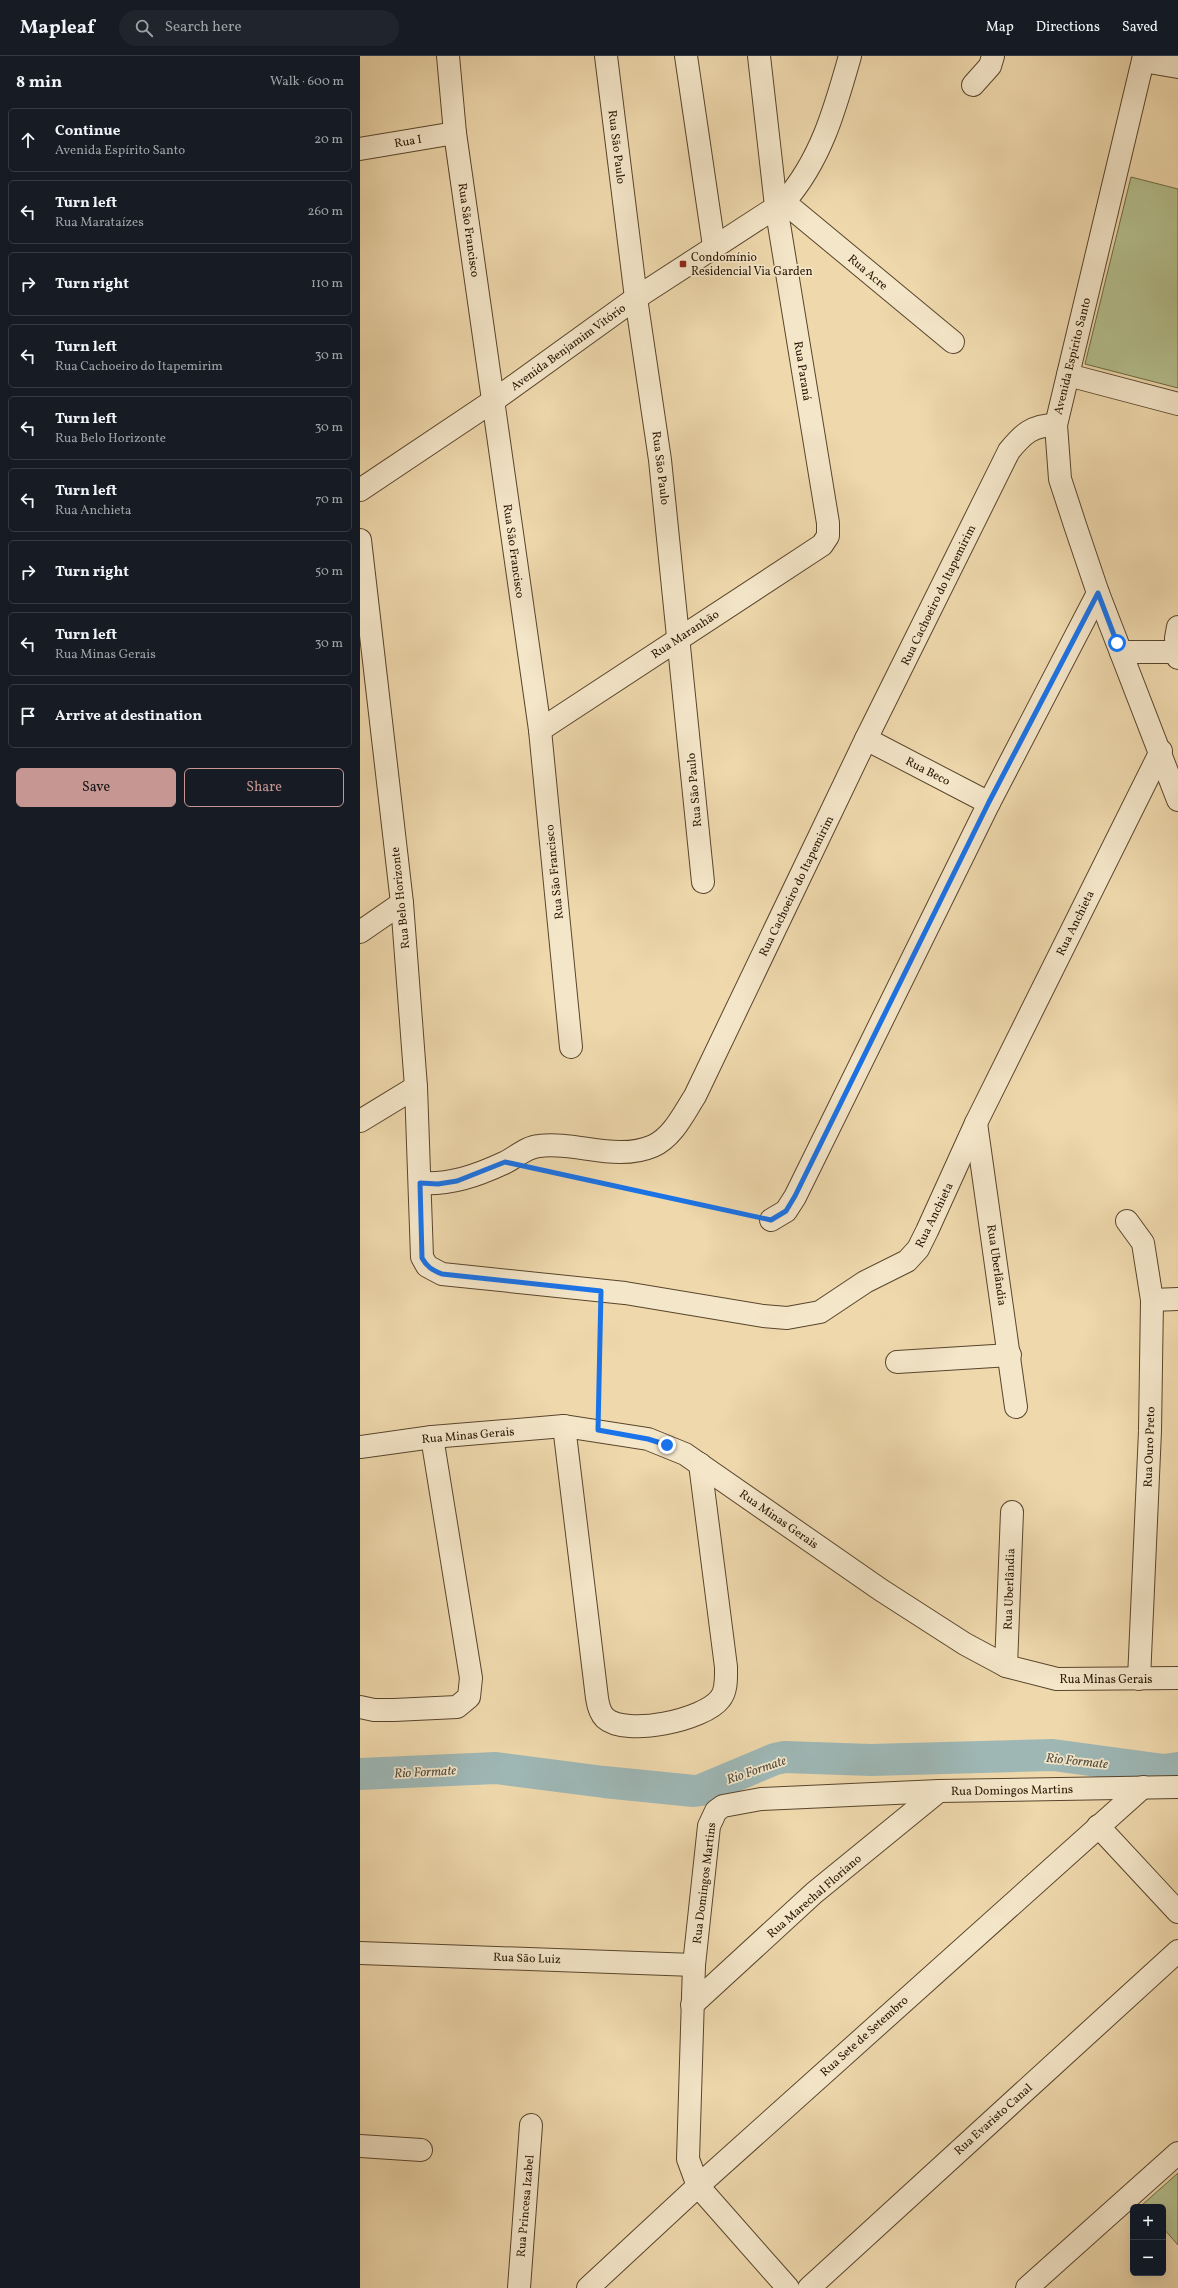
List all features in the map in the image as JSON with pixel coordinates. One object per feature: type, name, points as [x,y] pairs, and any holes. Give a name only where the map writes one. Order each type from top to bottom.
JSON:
[{"type":"street","name":"Rua São Francisco","points":[[448,56],[455,133],[540,730],[571,1047]]},
{"type":"street","name":"Rua São Paulo","points":[[606,56],[636,298],[660,460],[680,638],[703,882]]},
{"type":"street","points":[[686,56],[714,246]]},
{"type":"street","name":"Rua Paraná","points":[[759,56],[828,524],[828,536]]},
{"type":"street","name":"Avenida Benjamim Vitório","points":[[360,490],[493,401],[636,298],[780,204],[800,183],[826,134],[850,56]]},
{"type":"street","points":[[973,85],[990,66],[993,56]]},
{"type":"street","points":[[1143,58],[1178,67]]},
{"type":"street","name":"Avenida Espírito Santo","points":[[1143,58],[1056,425],[1060,479],[1098,593],[1161,751],[1178,800]]},
{"type":"street","name":"Rua I","points":[[360,149],[455,133]]},
{"type":"street","name":"Rua Acre","points":[[780,204],[953,342]]},
{"type":"street","points":[[1068,375],[1178,404]]},
{"type":"street","name":"Rua Cachoeiro do Itapemirim","points":[[420,1183],[438,1184],[457,1181],[505,1162],[537,1146],[556,1144],[613,1152],[646,1149],[663,1139],[676,1126],[695,1096],[866,739],[1009,451],[1023,435],[1042,425],[1056,425]]},
{"type":"street","name":"Rua Maranhão","points":[[540,730],[822,544],[828,536]]},
{"type":"street","name":"Rua Belo Horizonte","points":[[360,540],[402,903],[416,1087],[422,1258]]},
{"type":"street","points":[[771,1220],[786,1211],[795,1196],[989,802],[1098,593]]},
{"type":"street","points":[[1121,652],[1178,654],[1178,627]]},
{"type":"street","name":"Rua Beco","points":[[866,739],[989,802]]},
{"type":"street","name":"Rua Anchieta","points":[[422,1258],[427,1266],[442,1274],[601,1291],[764,1316],[787,1318],[820,1312],[865,1282],[902,1264],[912,1256],[927,1231],[976,1123],[1161,751]]},
{"type":"street","points":[[360,932],[402,903]]},
{"type":"street","points":[[360,1121],[416,1087]]},
{"type":"street","name":"Rua Uberlândia","points":[[976,1123],[1010,1355],[1016,1407]]},
{"type":"street","name":"Rua Ouro Preto","points":[[1127,1221],[1143,1243],[1152,1300],[1150,1431],[1139,1679]]},
{"type":"street","points":[[1152,1300],[1178,1299]]},
{"type":"street","points":[[897,1362],[1010,1355]]},
{"type":"street","points":[[564,1426],[597,1698],[605,1718],[614,1723],[627,1727],[643,1726],[692,1718],[710,1708],[721,1699],[726,1683],[726,1666],[700,1464]]},
{"type":"street","name":"Rua Minas Gerais","points":[[360,1447],[432,1437],[564,1426],[598,1430],[648,1439],[679,1451],[700,1464],[881,1590],[965,1644],[1006,1666],[1057,1679],[1178,1678]]},
{"type":"street","points":[[360,1707],[387,1710],[457,1707],[469,1697],[471,1678],[432,1437]]},
{"type":"street","name":"Rua Uberlândia","points":[[1006,1666],[1012,1512]]},
{"type":"street","name":"Rua Sete de Setembro","points":[[588,2288],[698,2186],[1143,1787]]},
{"type":"street","name":"Rua Domingos Martins","points":[[788,2288],[698,2186],[688,2159],[694,1965],[709,1826],[716,1811],[723,1806],[761,1799],[939,1791],[1178,1787]]},
{"type":"street","name":"Rua Marechal Floriano","points":[[692,2005],[814,1893],[939,1791]]},
{"type":"street","points":[[1098,1826],[1178,1912]]},
{"type":"street","name":"Rua Evaristo Canal","points":[[809,2288],[1178,1951]]},
{"type":"street","name":"Rua São Luiz","points":[[360,1953],[694,1965]]},
{"type":"street","name":"Rua Princesa Izabel","points":[[519,2288],[531,2125]]},
{"type":"street","points":[[360,2146],[421,2150]]},
{"type":"street","points":[[1027,2288],[1178,2152]]},
{"type":"path","points":[[505,1162],[771,1220]]},
{"type":"path","points":[[598,1430],[601,1291]]},
{"type":"green space","points":[[1131,177],[1178,189],[1178,388],[1085,364]]},
{"type":"green space","points":[[1178,2173],[1178,2245],[1166,2231],[1166,2204],[1143,2204]]},
{"type":"waterway","name":"Rio Formate","points":[[360,1774],[496,1768],[604,1782],[694,1791],[701,1790],[775,1759],[785,1757],[871,1760],[1053,1755],[1164,1770],[1178,1768]]},
{"type":"place","name":"Condomínio Residencial Via Garden","points":[[683,264]]},
{"type":"route","points":[[667,1445],[648,1439],[598,1430],[601,1291],[442,1274],[433,1271],[427,1266],[422,1258],[420,1183],[438,1184],[457,1181],[505,1162],[771,1220],[780,1216],[786,1211],[795,1196],[989,802],[1098,593],[1117,643]]}]
